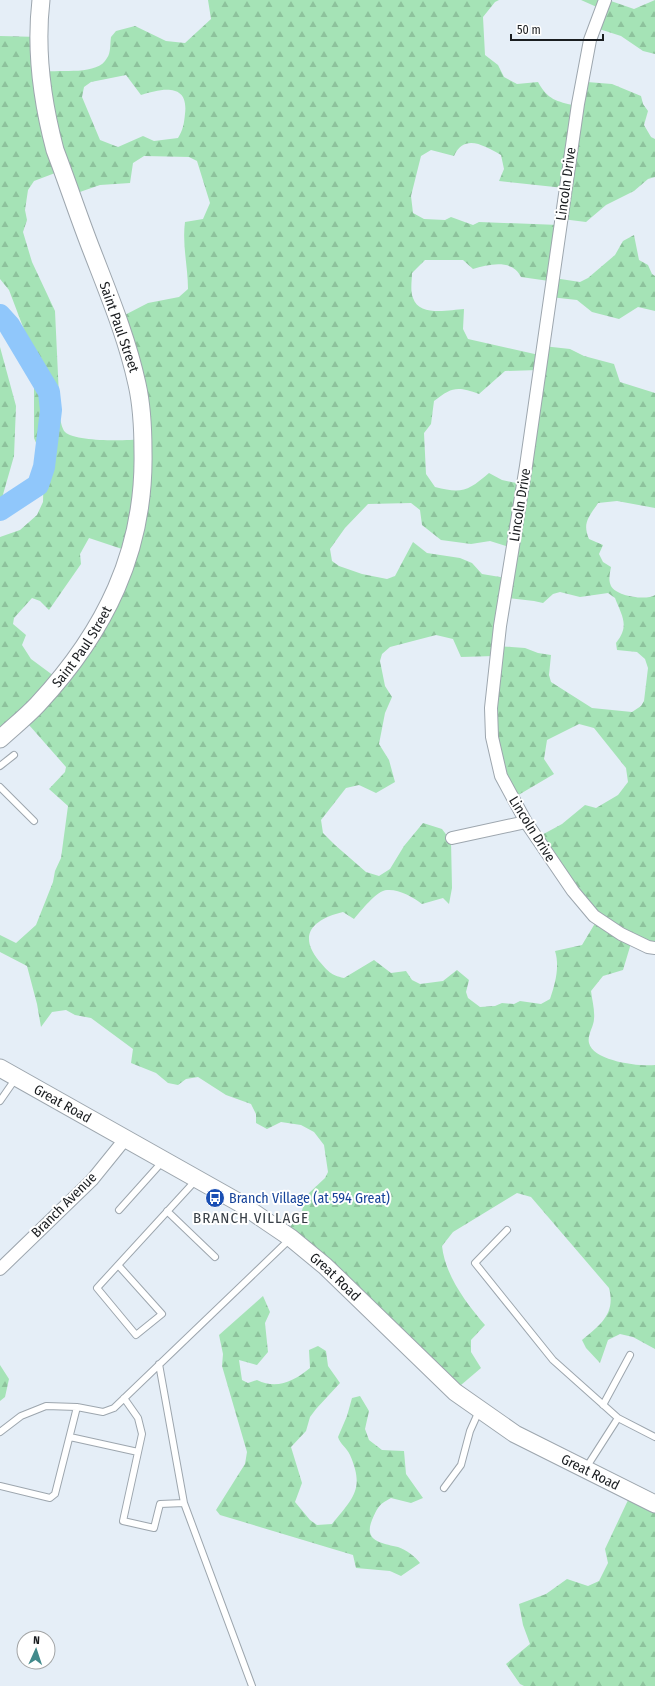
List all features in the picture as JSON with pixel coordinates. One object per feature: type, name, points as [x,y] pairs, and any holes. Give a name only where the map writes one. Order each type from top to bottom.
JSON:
[{"type":"main road","name":"Saint Paul Street","points":[[0,739],[38,704],[78,654],[105,613],[122,578],[138,523],[144,478],[143,426],[139,392],[127,342],[55,150],[48,121],[40,54],[39,18],[41,0]]},
{"type":"main road","name":"Great Road","points":[[0,1068],[238,1202],[291,1238],[324,1266],[455,1392],[479,1410],[515,1434],[655,1504]]},
{"type":"street","name":"Lincoln Drive","points":[[605,0],[590,40],[578,104],[526,466],[500,626],[491,708],[492,738],[500,776],[526,822],[554,865],[594,916],[621,934],[648,947],[655,948]]},
{"type":"street","points":[[452,838],[526,822]]},
{"type":"street","name":"Branch Avenue","points":[[0,1269],[92,1180],[126,1138]]},
{"type":"lane","points":[[0,766],[14,755]]},
{"type":"lane","points":[[0,787],[34,821]]},
{"type":"lane","points":[[0,1101],[17,1077]]},
{"type":"lane","points":[[119,1210],[164,1160]]},
{"type":"lane","points":[[118,1265],[162,1314],[136,1335],[97,1288],[167,1211],[197,1179]]},
{"type":"lane","points":[[167,1211],[215,1257]]},
{"type":"lane","points":[[507,1230],[475,1262],[553,1360],[618,1418],[655,1437]]},
{"type":"lane","points":[[0,1432],[21,1416],[46,1406],[77,1407],[103,1412],[114,1408],[291,1238]]},
{"type":"lane","points":[[603,1405],[630,1355]]},
{"type":"lane","points":[[160,1364],[184,1503],[252,1686]]},
{"type":"lane","points":[[124,1398],[138,1418],[142,1434],[123,1521],[154,1528],[160,1504],[184,1503]]},
{"type":"lane","points":[[0,1486],[50,1498],[54,1494],[77,1407]]},
{"type":"lane","points":[[444,1488],[461,1465],[470,1431],[479,1410]]},
{"type":"lane","points":[[585,1470],[618,1418]]},
{"type":"lane","points":[[70,1437],[138,1452]]},
{"type":"green space","points":[[208,0],[499,0],[495,2],[483,17],[485,55],[498,65],[504,77],[517,84],[538,82],[545,93],[553,99],[576,106],[587,82],[612,84],[641,96],[643,104],[648,111],[644,125],[651,137],[655,139],[655,177],[648,179],[634,191],[606,205],[586,222],[562,219],[564,188],[499,181],[504,169],[501,155],[482,145],[469,143],[458,149],[454,156],[431,150],[421,156],[411,196],[413,213],[424,219],[445,220],[451,217],[473,225],[479,222],[559,225],[554,278],[580,282],[588,278],[615,255],[623,241],[634,235],[639,260],[648,265],[652,274],[655,276],[655,311],[638,307],[619,319],[592,312],[577,300],[550,297],[549,281],[521,277],[517,271],[507,265],[500,264],[473,269],[463,260],[425,260],[412,273],[411,289],[416,304],[421,308],[435,311],[464,309],[463,329],[468,339],[539,355],[543,346],[570,349],[584,356],[614,364],[620,382],[655,393],[655,508],[617,501],[598,503],[589,516],[586,529],[589,539],[603,545],[599,554],[603,562],[611,567],[610,581],[614,590],[625,595],[645,598],[655,595],[655,946],[632,940],[623,970],[603,976],[591,991],[594,1009],[594,1022],[589,1043],[592,1049],[599,1054],[618,1062],[639,1065],[655,1065],[655,1349],[633,1337],[620,1334],[608,1340],[600,1363],[586,1348],[582,1340],[600,1324],[608,1312],[611,1297],[609,1288],[531,1197],[517,1193],[453,1232],[442,1246],[447,1267],[452,1278],[464,1298],[485,1325],[471,1340],[471,1352],[481,1368],[454,1391],[283,1236],[301,1213],[308,1194],[325,1178],[328,1172],[324,1145],[314,1132],[301,1125],[281,1122],[267,1129],[256,1123],[256,1114],[251,1104],[226,1095],[198,1077],[186,1079],[178,1085],[168,1083],[156,1073],[131,1063],[133,1049],[91,1018],[75,1015],[66,1010],[52,1012],[41,1027],[37,1004],[27,966],[0,952],[0,935],[16,943],[36,925],[61,858],[68,806],[49,789],[65,772],[66,767],[22,717],[0,737],[0,537],[20,530],[37,515],[43,502],[44,462],[34,438],[34,356],[9,290],[0,279],[0,36],[40,37],[43,72],[78,71],[88,70],[102,64],[108,56],[111,37],[116,31],[135,26],[166,41],[185,43],[211,19]],"holes":[[[126,75],[141,95],[165,90],[178,92],[183,97],[185,104],[184,124],[178,138],[154,141],[143,136],[118,147],[100,140],[82,97],[84,87],[91,82]],[[144,156],[189,157],[197,161],[210,203],[203,219],[185,222],[184,239],[188,289],[179,297],[148,303],[119,318],[141,439],[113,440],[79,438],[65,432],[60,418],[55,311],[32,262],[23,232],[27,220],[25,210],[28,190],[34,181],[63,170],[74,194],[100,185],[130,183],[133,163]],[[538,370],[521,484],[502,480],[489,473],[476,484],[464,489],[452,490],[435,487],[426,474],[424,433],[431,424],[434,401],[455,389],[479,394],[505,371]],[[411,503],[420,510],[422,525],[441,540],[471,544],[490,541],[512,548],[506,578],[482,574],[472,563],[460,558],[427,553],[413,542],[395,576],[387,579],[362,574],[339,566],[332,561],[330,549],[345,528],[368,504]],[[89,538],[128,551],[81,649],[54,676],[31,659],[22,645],[26,635],[13,624],[14,618],[32,598],[40,601],[49,610],[81,564],[80,554]],[[560,592],[580,597],[608,593],[615,598],[624,626],[623,631],[616,643],[617,650],[637,652],[645,659],[648,668],[644,701],[641,706],[632,712],[592,708],[551,682],[549,675],[551,655],[538,653],[525,648],[498,646],[507,598],[543,603],[553,594]],[[436,635],[453,639],[461,657],[495,656],[492,738],[515,797],[554,774],[544,759],[547,740],[579,724],[594,728],[626,768],[628,782],[618,795],[596,808],[585,805],[562,824],[538,837],[597,920],[582,945],[555,951],[557,969],[554,987],[550,999],[541,1004],[520,1001],[514,1004],[502,1003],[495,1006],[480,1007],[468,998],[466,992],[469,980],[457,970],[443,981],[420,984],[412,980],[406,971],[391,973],[374,960],[344,978],[330,972],[319,961],[309,943],[309,935],[317,923],[343,912],[354,919],[369,902],[383,891],[392,890],[401,892],[422,904],[443,898],[449,904],[452,888],[451,841],[442,829],[423,823],[404,846],[390,869],[379,876],[366,872],[323,833],[321,820],[346,788],[359,785],[376,793],[395,782],[389,760],[379,744],[385,713],[392,697],[385,686],[380,661],[382,654],[390,647]]]},
{"type":"green space","points":[[581,0],[608,0],[634,9],[655,0],[655,54],[643,51],[621,36],[596,28],[599,8]]},
{"type":"green space","points":[[0,347],[16,406],[14,456],[2,498],[0,500]]},
{"type":"green space","points":[[263,1296],[270,1312],[265,1323],[268,1352],[257,1365],[239,1360],[242,1380],[248,1383],[257,1380],[271,1384],[285,1383],[298,1377],[310,1368],[309,1350],[318,1346],[326,1351],[328,1366],[340,1383],[316,1409],[310,1417],[306,1431],[291,1447],[302,1483],[295,1502],[310,1520],[317,1525],[332,1524],[351,1500],[356,1485],[356,1476],[350,1455],[338,1437],[347,1416],[352,1398],[360,1396],[369,1411],[365,1429],[369,1440],[382,1450],[404,1451],[406,1474],[423,1498],[411,1503],[391,1498],[379,1507],[370,1527],[370,1533],[376,1540],[404,1550],[420,1563],[401,1576],[390,1571],[356,1568],[353,1555],[220,1515],[216,1510],[245,1464],[247,1452],[222,1366],[223,1354],[219,1335]]},
{"type":"green space","points":[[0,1365],[9,1379],[5,1397],[0,1401]]},
{"type":"green space","points":[[629,1498],[655,1511],[655,1686],[524,1686],[520,1684],[506,1664],[530,1644],[523,1625],[519,1604],[546,1594],[567,1579],[588,1586],[599,1581],[608,1563],[605,1549]]},
{"type":"waterway","points":[[0,315],[9,325],[49,392],[51,410],[44,467],[38,485],[0,510]]},
{"type":"place","name":"Branch Village (at 594 Great)","points":[[215,1198]]},
{"type":"district","name":"BRANCH VILLAGE","points":[[251,1218]]}]
